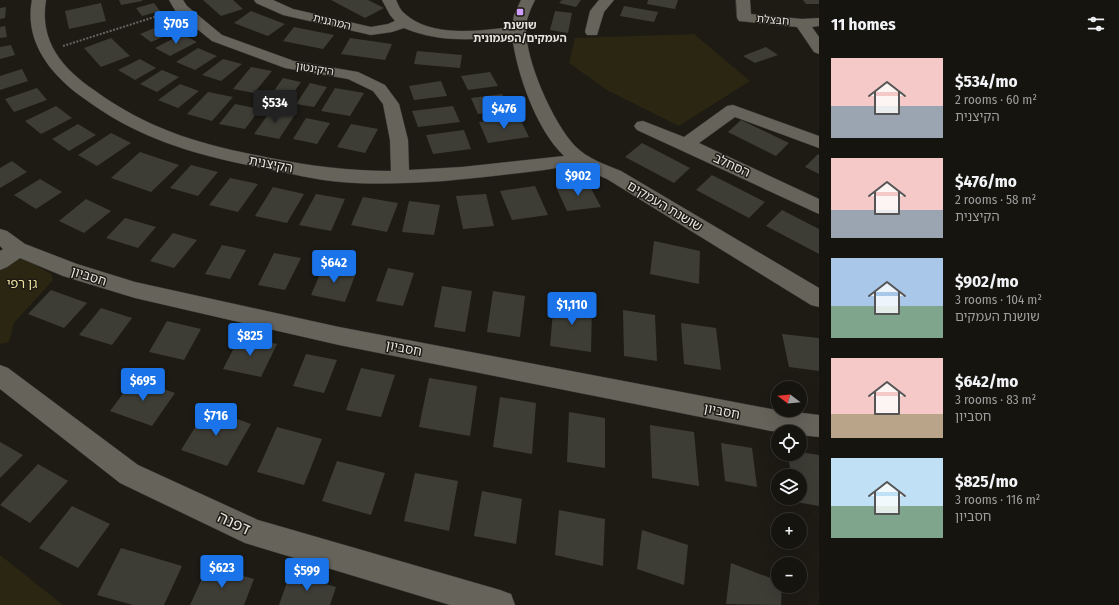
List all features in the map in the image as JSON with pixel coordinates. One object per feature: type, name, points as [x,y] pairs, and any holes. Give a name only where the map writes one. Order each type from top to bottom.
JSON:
[{"type":"street","name":"הקיצנית","points":[[39,0],[38,26],[46,51],[69,79],[108,108],[143,128],[235,157],[343,176],[400,176],[486,171],[580,160]]},
{"type":"street","name":"המרגנית","points":[[261,0],[288,12],[327,22],[371,30],[392,28],[404,22]]},
{"type":"street","points":[[389,0],[392,9],[404,22],[419,29],[445,34],[483,34],[519,31]]},
{"type":"street","name":"שושנת העמקים","points":[[528,0],[522,11],[519,31],[524,63],[534,90],[558,138],[580,160],[614,175],[819,299]]},
{"type":"street","points":[[592,32],[598,11],[607,0]]},
{"type":"street","name":"חבצלת","points":[[743,0],[744,18],[802,23],[819,22]]},
{"type":"street","name":"היקינטון","points":[[178,4],[217,38],[291,65],[352,75],[379,88],[391,104],[399,140],[400,176]]},
{"type":"street","points":[[802,23],[819,49]]},
{"type":"street","points":[[686,144],[733,110],[819,142]]},
{"type":"street","name":"הסחלב","points":[[644,126],[686,144],[819,207]]},
{"type":"street","name":"חסביון","points":[[6,249],[135,290],[316,331],[770,420],[819,426]]},
{"type":"street","name":"דפנה","points":[[0,375],[129,474],[255,533],[500,605]]},
{"type":"path","points":[[46,51],[178,4]]},
{"type":"green space","points":[[694,34],[750,81],[679,126],[607,90],[569,63],[575,38]]},
{"type":"green space","name":"גן רפי","points":[[16,254],[51,274],[53,280],[14,323],[9,342],[0,344],[0,271]]},
{"type":"green space","points":[[0,555],[63,605],[0,605]]},
{"type":"building","points":[[119,0],[142,0],[142,1],[121,5]]},
{"type":"building","points":[[203,0],[233,0],[243,9],[221,16]]},
{"type":"building","points":[[331,0],[368,0],[384,8],[365,18]]},
{"type":"building","points":[[562,0],[581,0],[576,7],[559,3]]},
{"type":"building","points":[[648,0],[678,0],[675,9],[647,4]]},
{"type":"building","points":[[803,0],[819,0],[819,4],[806,4]]},
{"type":"building","points":[[101,3],[106,21],[69,29],[65,11]]},
{"type":"building","points":[[154,3],[160,11],[142,16],[136,8]]},
{"type":"building","points":[[624,6],[658,12],[654,22],[620,16]]},
{"type":"building","points":[[6,7],[5,18],[0,19],[0,8]]},
{"type":"building","points":[[251,11],[285,24],[268,36],[234,23]]},
{"type":"building","points":[[555,11],[572,13],[568,33],[550,30]]},
{"type":"building","points":[[169,22],[180,30],[151,42],[140,34]]},
{"type":"building","points":[[5,26],[7,37],[0,38],[0,27]]},
{"type":"building","points":[[294,27],[334,35],[323,49],[283,41]]},
{"type":"building","points":[[182,34],[197,42],[170,56],[155,48]]},
{"type":"building","points":[[111,38],[130,56],[101,67],[84,48]]},
{"type":"building","points":[[350,38],[392,44],[385,60],[341,54]]},
{"type":"building","points":[[11,45],[15,55],[0,59],[0,47]]},
{"type":"building","points":[[766,47],[778,55],[755,63],[743,56]]},
{"type":"building","points":[[198,48],[217,56],[195,70],[176,62]]},
{"type":"building","points":[[417,51],[462,55],[460,68],[414,64]]},
{"type":"building","points":[[140,59],[156,68],[135,80],[118,70]]},
{"type":"building","points":[[223,59],[242,64],[221,81],[202,75]]},
{"type":"building","points":[[251,67],[272,71],[254,93],[233,89]]},
{"type":"building","points":[[22,69],[28,81],[0,90],[0,76]]},
{"type":"building","points":[[162,70],[179,77],[157,92],[140,84]]},
{"type":"building","points":[[490,72],[498,86],[468,90],[461,76]]},
{"type":"building","points":[[283,78],[301,82],[287,102],[269,98]]},
{"type":"building","points":[[441,81],[447,96],[414,100],[409,86]]},
{"type":"building","points":[[310,83],[327,87],[314,107],[296,104]]},
{"type":"building","points":[[180,84],[199,91],[178,108],[158,100]]},
{"type":"building","points":[[37,88],[47,100],[14,112],[5,99]]},
{"type":"building","points":[[335,88],[364,93],[350,116],[321,111]]},
{"type":"building","points":[[208,92],[233,97],[212,121],[187,114]]},
{"type":"building","points":[[502,94],[510,109],[478,114],[471,98]]},
{"type":"building","points":[[235,104],[260,109],[245,129],[219,124]]},
{"type":"building","points":[[56,106],[72,118],[41,134],[25,121]]},
{"type":"building","points":[[453,106],[460,122],[418,127],[412,111]]},
{"type":"building","points":[[272,109],[296,113],[279,139],[254,134]]},
{"type":"building","points":[[519,117],[529,137],[488,143],[479,122]]},
{"type":"building","points":[[306,118],[330,123],[317,144],[293,139]]},
{"type":"building","points":[[741,120],[789,143],[776,156],[728,132]]},
{"type":"building","points":[[78,124],[96,135],[69,151],[52,139]]},
{"type":"building","points":[[351,124],[378,129],[365,153],[337,147]]},
{"type":"building","points":[[464,130],[471,149],[433,154],[426,135]]},
{"type":"building","points":[[111,133],[131,143],[97,166],[78,155]]},
{"type":"building","points":[[642,143],[690,168],[674,183],[625,157]]},
{"type":"building","points":[[140,152],[179,165],[151,192],[111,178]]},
{"type":"building","points":[[818,154],[819,155],[819,174],[805,167]]},
{"type":"building","points":[[12,161],[27,172],[0,188],[0,168]]},
{"type":"building","points":[[191,165],[218,172],[198,196],[170,188]]},
{"type":"building","points":[[712,175],[765,202],[749,218],[696,190]]},
{"type":"building","points":[[230,178],[258,184],[238,212],[209,205]]},
{"type":"building","points":[[40,179],[62,192],[36,209],[14,195]]},
{"type":"building","points":[[588,183],[601,207],[567,211],[556,187]]},
{"type":"building","points":[[535,186],[548,215],[512,220],[500,191]]},
{"type":"building","points":[[273,187],[304,194],[287,223],[255,216]]},
{"type":"building","points":[[316,194],[345,199],[331,231],[299,225]]},
{"type":"building","points":[[486,194],[494,226],[463,229],[456,196]]},
{"type":"building","points":[[363,197],[398,203],[387,232],[351,225]]},
{"type":"building","points":[[86,199],[111,211],[84,233],[59,221]]},
{"type":"building","points":[[409,201],[440,205],[434,235],[402,232]]},
{"type":"building","points":[[782,210],[819,229],[819,254],[766,226]]},
{"type":"building","points":[[125,218],[156,227],[138,248],[106,238]]},
{"type":"building","points":[[173,233],[197,240],[174,268],[150,261]]},
{"type":"building","points":[[654,241],[700,251],[699,284],[650,274]]},
{"type":"building","points":[[222,245],[246,250],[230,279],[205,274]]},
{"type":"building","points":[[274,253],[301,258],[285,290],[258,285]]},
{"type":"building","points":[[323,267],[356,273],[345,302],[311,295]]},
{"type":"building","points":[[388,268],[414,273],[403,306],[376,301]]},
{"type":"building","points":[[442,286],[472,291],[465,332],[434,327]]},
{"type":"building","points":[[51,290],[87,303],[64,328],[28,314]]},
{"type":"building","points":[[493,291],[525,296],[520,337],[487,332]]},
{"type":"building","points":[[554,300],[592,306],[591,352],[550,346]]},
{"type":"building","points":[[101,308],[132,318],[112,345],[79,335]]},
{"type":"building","points":[[623,310],[655,315],[657,361],[624,356]]},
{"type":"building","points":[[167,321],[201,329],[184,360],[149,352]]},
{"type":"building","points":[[681,323],[716,328],[721,370],[684,364]]},
{"type":"building","points":[[782,334],[819,338],[819,371],[789,367]]},
{"type":"building","points":[[240,336],[277,344],[261,377],[223,369]]},
{"type":"building","points":[[306,354],[337,360],[324,393],[293,386]]},
{"type":"building","points":[[361,368],[395,375],[381,417],[346,410]]},
{"type":"building","points":[[429,378],[477,386],[470,436],[419,427]]},
{"type":"building","points":[[134,379],[175,393],[152,426],[110,411]]},
{"type":"building","points":[[500,397],[536,403],[532,454],[493,447]]},
{"type":"building","points":[[207,408],[251,424],[227,466],[181,450]]},
{"type":"building","points":[[569,412],[605,418],[605,468],[567,462]]},
{"type":"building","points":[[650,425],[694,432],[699,486],[652,478]]},
{"type":"building","points":[[277,427],[322,439],[304,485],[257,472]]},
{"type":"building","points":[[0,442],[23,455],[0,478]]},
{"type":"building","points":[[721,443],[752,448],[757,487],[725,481]]},
{"type":"building","points":[[807,453],[819,455],[819,506],[807,504],[807,469],[790,469],[789,461],[807,461]]},
{"type":"building","points":[[337,461],[385,473],[371,515],[322,501]]},
{"type":"building","points":[[38,464],[68,481],[30,523],[0,505]]},
{"type":"building","points":[[415,473],[458,481],[449,531],[404,521]]},
{"type":"building","points":[[482,491],[522,499],[516,544],[474,536]]},
{"type":"building","points":[[72,506],[110,524],[78,568],[39,548]]},
{"type":"building","points":[[559,510],[605,519],[603,566],[555,555]]},
{"type":"building","points":[[642,530],[688,545],[684,585],[637,569]]},
{"type":"building","points":[[121,548],[182,566],[164,605],[133,605],[97,595]]},
{"type":"building","points":[[731,563],[771,578],[771,593],[782,593],[781,605],[726,604]]},
{"type":"building","points":[[208,566],[254,579],[244,605],[190,605]]},
{"type":"building","points":[[290,574],[336,587],[330,605],[279,605]]},
{"type":"place","name":"שושנת העמקים/הפעמונית","points":[[520,12]]}]
